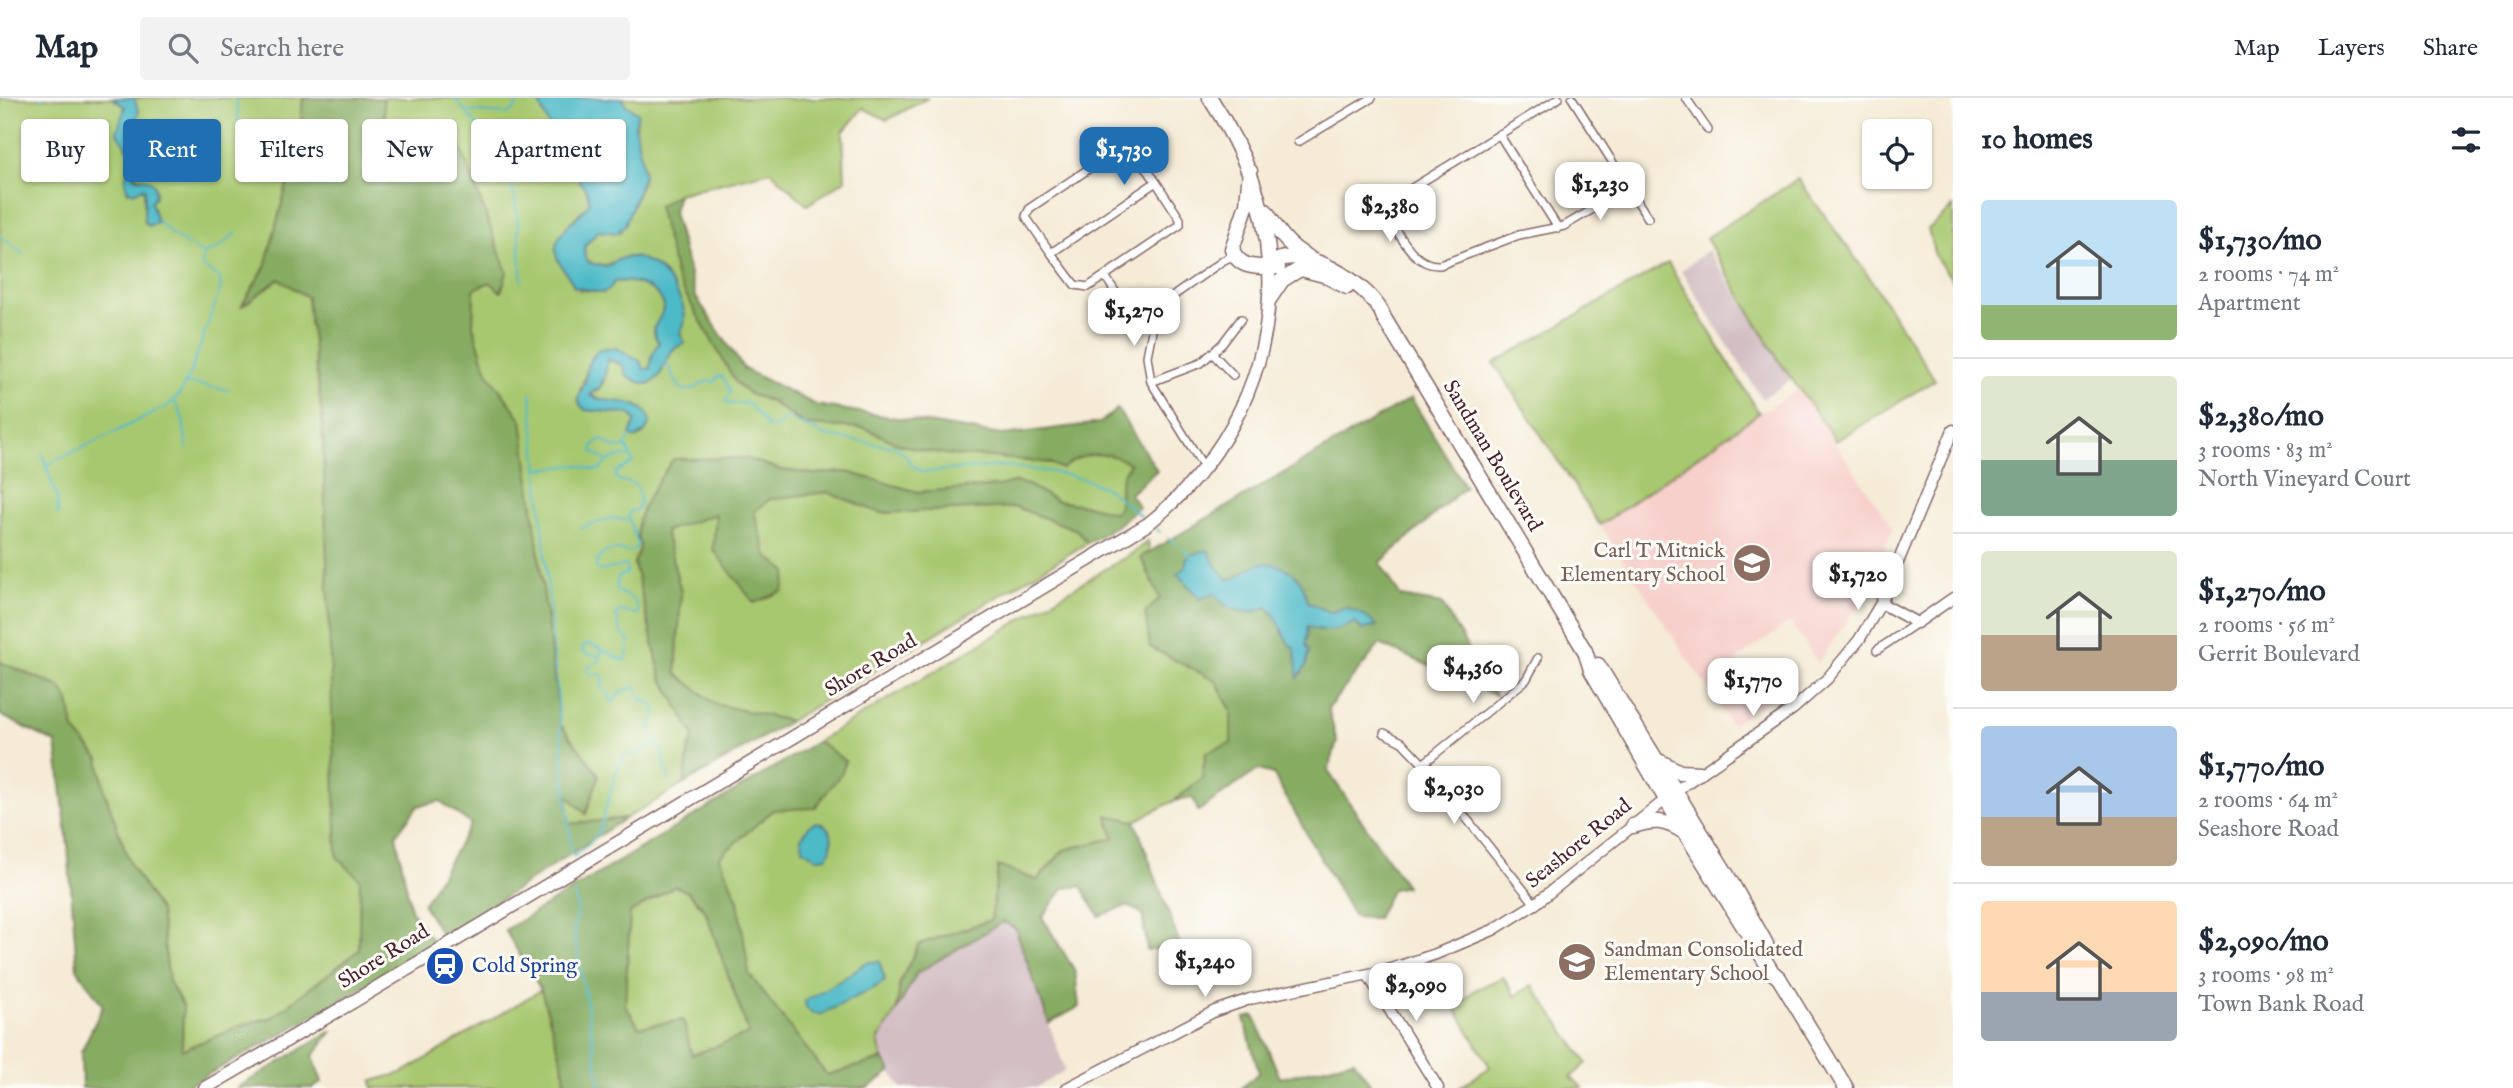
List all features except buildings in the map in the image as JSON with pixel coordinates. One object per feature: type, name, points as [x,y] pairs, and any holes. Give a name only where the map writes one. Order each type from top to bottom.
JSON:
[{"type":"highway","name":"Shore Road","points":[[1210,98],[1231,131],[1250,171],[1266,230],[1269,267]]},
{"type":"highway","points":[[1250,171],[1247,204],[1232,244],[1234,255],[1245,265],[1269,267]]},
{"type":"highway","points":[[1259,200],[1287,243],[1325,265]]},
{"type":"highway","name":"Sandman Boulevard","points":[[1269,267],[1276,260],[1286,258],[1325,265],[1342,273],[1363,289],[1381,308],[1384,318],[1585,651],[1599,666],[1657,760],[1686,834],[1846,1088]]},
{"type":"highway","name":"Sandman Boulevard","points":[[1269,267],[1300,269],[1324,275],[1357,294],[1384,318]]},
{"type":"highway","points":[[1270,298],[1282,280],[1300,269]]},
{"type":"highway","name":"Sandman Boulevard","points":[[1585,651],[1591,670],[1740,899],[1779,968],[1779,978]]},
{"type":"highway","points":[[1657,760],[1676,771],[1699,774]]},
{"type":"highway","points":[[1633,826],[1648,821],[1662,821],[1686,834]]},
{"type":"main road","name":"Shore Road","points":[[205,1088],[1131,536],[1165,511],[1206,467],[1234,425],[1253,382],[1265,335],[1270,298],[1269,267]]},
{"type":"street","points":[[1298,142],[1372,98]]},
{"type":"street","points":[[1559,98],[1392,199],[1382,216],[1416,257],[1421,261],[1440,265],[1519,235],[1558,228],[1629,188]]},
{"type":"street","points":[[1572,98],[1648,218]]},
{"type":"street","points":[[1686,98],[1708,130]]},
{"type":"street","points":[[1499,134],[1558,228]]},
{"type":"street","points":[[1126,144],[1130,144],[1156,183],[1180,219],[1180,225],[1087,286],[1074,285],[1028,220],[1027,211],[1030,208],[1126,144]]},
{"type":"street","points":[[1051,253],[1156,183]]},
{"type":"street","points":[[1206,467],[1199,461],[1150,382],[1147,366],[1153,326],[1160,312],[1176,294],[1234,255]]},
{"type":"street","points":[[1105,276],[1127,310],[1153,326]]},
{"type":"street","points":[[1150,382],[1201,363],[1213,354],[1241,319]]},
{"type":"street","points":[[1213,354],[1233,375]]},
{"type":"street","name":"Seashore Road","points":[[1067,1088],[1098,1070],[1232,1005],[1368,975],[1436,954],[1499,926],[1535,904],[1671,795],[1805,699],[1827,679],[1859,640],[1881,603],[1953,430]]},
{"type":"street","points":[[1877,650],[1953,598]]},
{"type":"street","points":[[1881,603],[1917,623]]},
{"type":"street","points":[[1423,764],[1525,680],[1538,658]]},
{"type":"street","points":[[1384,733],[1402,742],[1423,764],[1535,904]]},
{"type":"street","points":[[1368,975],[1438,1088]]},
{"type":"shaded area","points":[[1708,250],[1792,379],[1762,399],[1681,271]]},
{"type":"shaded area","name":"Carl T Mitnick Elementary School","points":[[1799,389],[1893,529],[1863,597],[1818,663],[1790,622],[1736,660],[1771,700],[1731,725],[1600,525],[1759,413]]},
{"type":"shaded area","points":[[1003,922],[1015,928],[1065,1070],[1036,1088],[901,1088],[883,1059],[878,1041],[916,973]]},
{"type":"green space","points":[[0,98],[112,98],[124,105],[117,132],[123,141],[123,182],[127,182],[128,192],[144,188],[144,221],[157,222],[151,202],[156,193],[154,184],[150,182],[221,182],[221,119],[134,119],[134,98],[303,98],[301,119],[235,119],[235,182],[288,182],[265,267],[242,305],[279,279],[307,297],[322,415],[335,774],[360,879],[359,950],[273,1017],[246,1024],[182,1050],[183,1006],[169,982],[160,912],[130,864],[105,793],[99,759],[74,730],[69,701],[60,687],[0,662]]},
{"type":"green space","points":[[303,98],[383,98],[385,119],[362,119],[362,182],[457,182],[457,142],[459,143],[471,182],[474,182],[507,272],[501,292],[490,282],[474,289],[473,326],[487,372],[522,420],[560,724],[599,775],[586,814],[567,795],[569,824],[626,818],[443,937],[423,905],[471,824],[440,801],[418,806],[396,835],[411,910],[435,945],[183,1088],[82,1088],[81,1052],[103,1006],[77,969],[68,846],[56,743],[0,715],[0,662],[60,687],[69,701],[74,730],[99,759],[105,793],[130,864],[160,912],[169,982],[183,1006],[182,1050],[246,1024],[273,1017],[359,950],[360,879],[337,857],[322,415],[307,297],[279,279],[241,307],[265,267],[288,182],[348,182],[348,119],[301,119]]},
{"type":"green space","points":[[383,98],[534,98],[539,103],[546,119],[471,119],[471,182],[580,182],[586,189],[590,204],[569,224],[558,244],[561,265],[568,277],[580,290],[607,291],[615,281],[630,282],[650,289],[661,299],[664,305],[661,317],[654,327],[659,342],[650,369],[644,369],[636,360],[625,354],[600,349],[589,363],[580,391],[588,410],[630,414],[636,421],[632,429],[636,438],[645,432],[650,422],[594,397],[591,393],[598,391],[603,383],[608,359],[652,383],[659,376],[673,349],[685,343],[680,334],[684,322],[680,302],[664,274],[657,268],[626,257],[601,266],[585,258],[584,245],[598,231],[620,232],[642,180],[643,166],[636,128],[638,113],[626,105],[622,98],[928,98],[887,120],[863,108],[843,132],[845,180],[807,205],[771,171],[678,194],[659,206],[677,279],[751,395],[774,404],[799,421],[807,425],[865,428],[898,444],[960,456],[1050,463],[1062,468],[1077,458],[1095,454],[1114,456],[1131,464],[1119,488],[1121,503],[1115,513],[1057,501],[1028,485],[1014,482],[998,486],[918,492],[847,472],[815,474],[781,470],[745,458],[636,537],[640,546],[634,563],[661,676],[694,736],[689,749],[684,784],[626,818],[569,824],[566,794],[586,813],[599,775],[560,724],[522,421],[487,372],[473,326],[474,289],[490,282],[428,182],[457,182],[457,119],[385,119]]},
{"type":"green space","points":[[1798,179],[1870,278],[1935,380],[1836,441],[1779,361],[1706,238]]},
{"type":"green space","points":[[678,194],[673,212],[696,297],[744,369],[816,405],[1002,435],[1100,423],[1117,409],[1157,470],[1130,494],[1139,507],[1116,526],[1087,543],[1077,530],[1016,507],[881,513],[827,492],[770,499],[754,512],[767,556],[787,572],[783,591],[754,603],[713,549],[716,514],[665,531],[681,592],[676,673],[715,704],[790,721],[684,784],[689,749],[694,736],[661,676],[634,563],[640,546],[637,535],[641,512],[673,459],[745,458],[781,470],[815,474],[847,472],[918,492],[998,486],[1014,482],[1028,485],[1057,501],[1115,513],[1120,500],[1122,478],[1130,464],[1114,456],[1096,454],[1078,459],[1062,469],[1050,463],[925,451],[898,444],[865,428],[806,425],[769,400],[751,395],[736,383],[677,279],[658,206]]},
{"type":"green space","points":[[1953,207],[1953,281],[1935,256],[1928,229]]},
{"type":"green space","points":[[1668,263],[1759,413],[1600,525],[1494,363]]},
{"type":"green space","points":[[1411,398],[1465,487],[1380,563],[1401,597],[1442,604],[1495,695],[1380,644],[1328,708],[1337,742],[1328,771],[1406,886],[1392,889],[1377,918],[1354,917],[1273,774],[1258,770],[1198,811],[1193,798],[1174,801],[1202,778],[1206,752],[1231,743],[1231,710],[1216,681],[1150,647],[1145,613],[1160,598],[1141,557]]},
{"type":"green space","points":[[828,492],[881,513],[1016,507],[1077,530],[1087,543],[790,721],[715,704],[676,673],[681,592],[665,531],[716,514],[767,556],[754,512],[770,499]]},
{"type":"green space","points":[[1148,541],[1149,553],[1141,558],[1160,598],[1150,647],[1216,681],[1231,710],[1231,743],[1203,778],[1174,801],[1135,821],[1107,816],[1114,838],[1064,850],[1037,880],[991,920],[919,944],[900,982],[897,1010],[878,1041],[883,1059],[827,1075],[748,974],[738,900],[719,857],[773,810],[845,761],[818,741],[1134,552]]},
{"type":"green space","points":[[818,741],[845,761],[842,772],[815,808],[773,810],[719,857],[738,900],[749,974],[827,1075],[883,1059],[891,1071],[868,1088],[566,1088],[562,1061],[541,990],[505,930]],"holes":[[[675,886],[688,892],[705,910],[749,1034],[692,1055],[683,1020],[639,1027],[625,1005],[630,913]]]},
{"type":"green space","points":[[1107,815],[1135,821],[1181,947],[1147,950],[1142,913],[1127,906],[1099,916],[1081,886],[1064,888],[1042,917],[1075,971],[1079,1007],[1049,1023],[1015,928],[1003,922],[917,973],[897,1010],[900,982],[919,944],[991,920],[998,866],[1037,880],[1064,850],[1114,838]]},
{"type":"green space","points":[[675,886],[688,892],[705,910],[749,1034],[692,1055],[639,1027],[625,1005],[630,913]]},
{"type":"green space","points":[[1503,977],[1515,996],[1532,985],[1587,1063],[1571,1077],[1583,1088],[1459,1088],[1490,1067],[1455,1008],[1475,990]]},
{"type":"green space","points":[[541,990],[562,1061],[566,1088],[373,1088],[372,1081],[402,1073]]},
{"type":"green space","points":[[1254,1016],[1280,1078],[1354,1060],[1373,1088],[1241,1088],[1259,1073],[1244,1018]]},
{"type":"green space","points":[[333,1030],[313,1056],[322,1082],[313,1088],[237,1088]]},
{"type":"water","points":[[112,98],[134,98],[139,113],[135,119],[123,119],[123,141],[117,132],[125,107]]},
{"type":"water","points":[[534,98],[622,98],[626,105],[638,113],[635,127],[644,175],[625,225],[617,233],[598,231],[584,247],[585,258],[590,263],[606,267],[627,257],[650,263],[667,278],[683,308],[685,320],[680,334],[685,343],[673,349],[659,376],[649,384],[639,382],[627,376],[623,365],[608,359],[602,384],[591,393],[591,396],[599,399],[634,405],[647,414],[650,422],[645,432],[636,438],[630,435],[636,421],[630,414],[585,410],[578,398],[586,379],[588,364],[598,350],[616,348],[640,361],[644,369],[650,369],[652,356],[659,342],[654,328],[664,305],[656,293],[636,283],[614,282],[610,289],[603,293],[574,287],[557,258],[556,249],[562,233],[590,201],[586,189],[580,182],[626,182],[626,119],[546,119]]},
{"type":"water","points":[[126,182],[154,184],[155,196],[151,202],[157,222],[149,226],[144,221],[145,189],[134,193],[127,190]]},
{"type":"water","points":[[1208,550],[1216,567],[1229,580],[1260,564],[1279,566],[1296,576],[1308,602],[1331,613],[1345,607],[1363,614],[1377,626],[1362,630],[1355,622],[1326,630],[1308,626],[1306,644],[1309,651],[1306,666],[1298,678],[1295,650],[1286,639],[1277,618],[1267,607],[1245,612],[1231,608],[1214,593],[1200,599],[1178,574],[1186,567],[1186,559]]},
{"type":"water","points":[[815,822],[826,827],[831,835],[827,857],[817,858],[803,849],[801,838]]},
{"type":"water","points":[[879,961],[885,980],[878,986],[822,1014],[813,1014],[806,1008],[805,1001],[865,963]]},
{"type":"waterway","points":[[236,98],[238,119]]},
{"type":"waterway","points":[[455,98],[498,154],[511,184],[517,216],[522,281]]},
{"type":"waterway","points":[[465,111],[506,114],[513,111],[520,100],[528,98]]},
{"type":"waterway","points":[[157,220],[172,235],[203,254],[219,248],[236,233]]},
{"type":"waterway","points":[[0,236],[23,254]]},
{"type":"waterway","points":[[45,466],[166,407],[179,395],[190,374],[221,287],[219,277],[202,267],[203,254]]},
{"type":"waterway","points":[[666,362],[677,383],[685,390],[697,387],[705,381],[715,382],[718,376],[723,377],[731,392],[726,400],[727,404],[750,405],[768,427],[775,428],[785,419],[791,419],[826,436],[896,447],[910,464],[923,472],[1006,466],[1087,480],[1109,490],[1142,517]]},
{"type":"waterway","points":[[187,383],[228,390]]},
{"type":"waterway","points":[[531,394],[571,849],[574,857],[598,834],[617,770],[624,757],[658,743],[651,734],[652,718],[656,714],[654,708],[640,699],[638,689],[635,686],[618,694],[614,703],[609,693],[601,688],[604,678],[600,674],[591,675],[587,671],[600,660],[601,649],[625,661],[630,640],[622,635],[616,616],[619,611],[638,614],[635,601],[616,590],[618,577],[627,573],[626,565],[600,571],[596,568],[597,561],[604,553],[614,550],[632,552],[638,544],[628,516],[630,511],[637,510],[639,491],[636,485],[616,479],[616,472],[633,463],[631,457]]},
{"type":"waterway","points":[[175,402],[183,419],[187,448]]},
{"type":"waterway","points":[[631,436],[625,445],[631,456]]},
{"type":"waterway","points":[[625,447],[615,448],[601,439],[593,446],[592,451],[607,461],[622,456],[630,457]]},
{"type":"waterway","points":[[42,453],[57,498],[58,515]]},
{"type":"waterway","points":[[539,469],[578,465],[600,470],[606,463]]},
{"type":"waterway","points":[[580,528],[612,518],[626,520]]},
{"type":"waterway","points":[[1155,528],[1160,532]]},
{"type":"waterway","points":[[1168,538],[1176,544]]},
{"type":"waterway","points":[[1184,549],[1192,558]]},
{"type":"waterway","points":[[600,656],[586,654],[582,650],[589,644],[601,649]]},
{"type":"waterway","points":[[658,743],[669,781]]},
{"type":"waterway","points":[[574,878],[574,884]]},
{"type":"waterway","points":[[574,894],[578,910],[574,930],[601,1088]]},
{"type":"place","name":"Carl T Mitnick Elementary School","points":[[1752,563]]},
{"type":"place","name":"Sandman Consolidated Elementary School","points":[[1577,962]]},
{"type":"place","name":"Cold Spring","points":[[445,966]]}]
